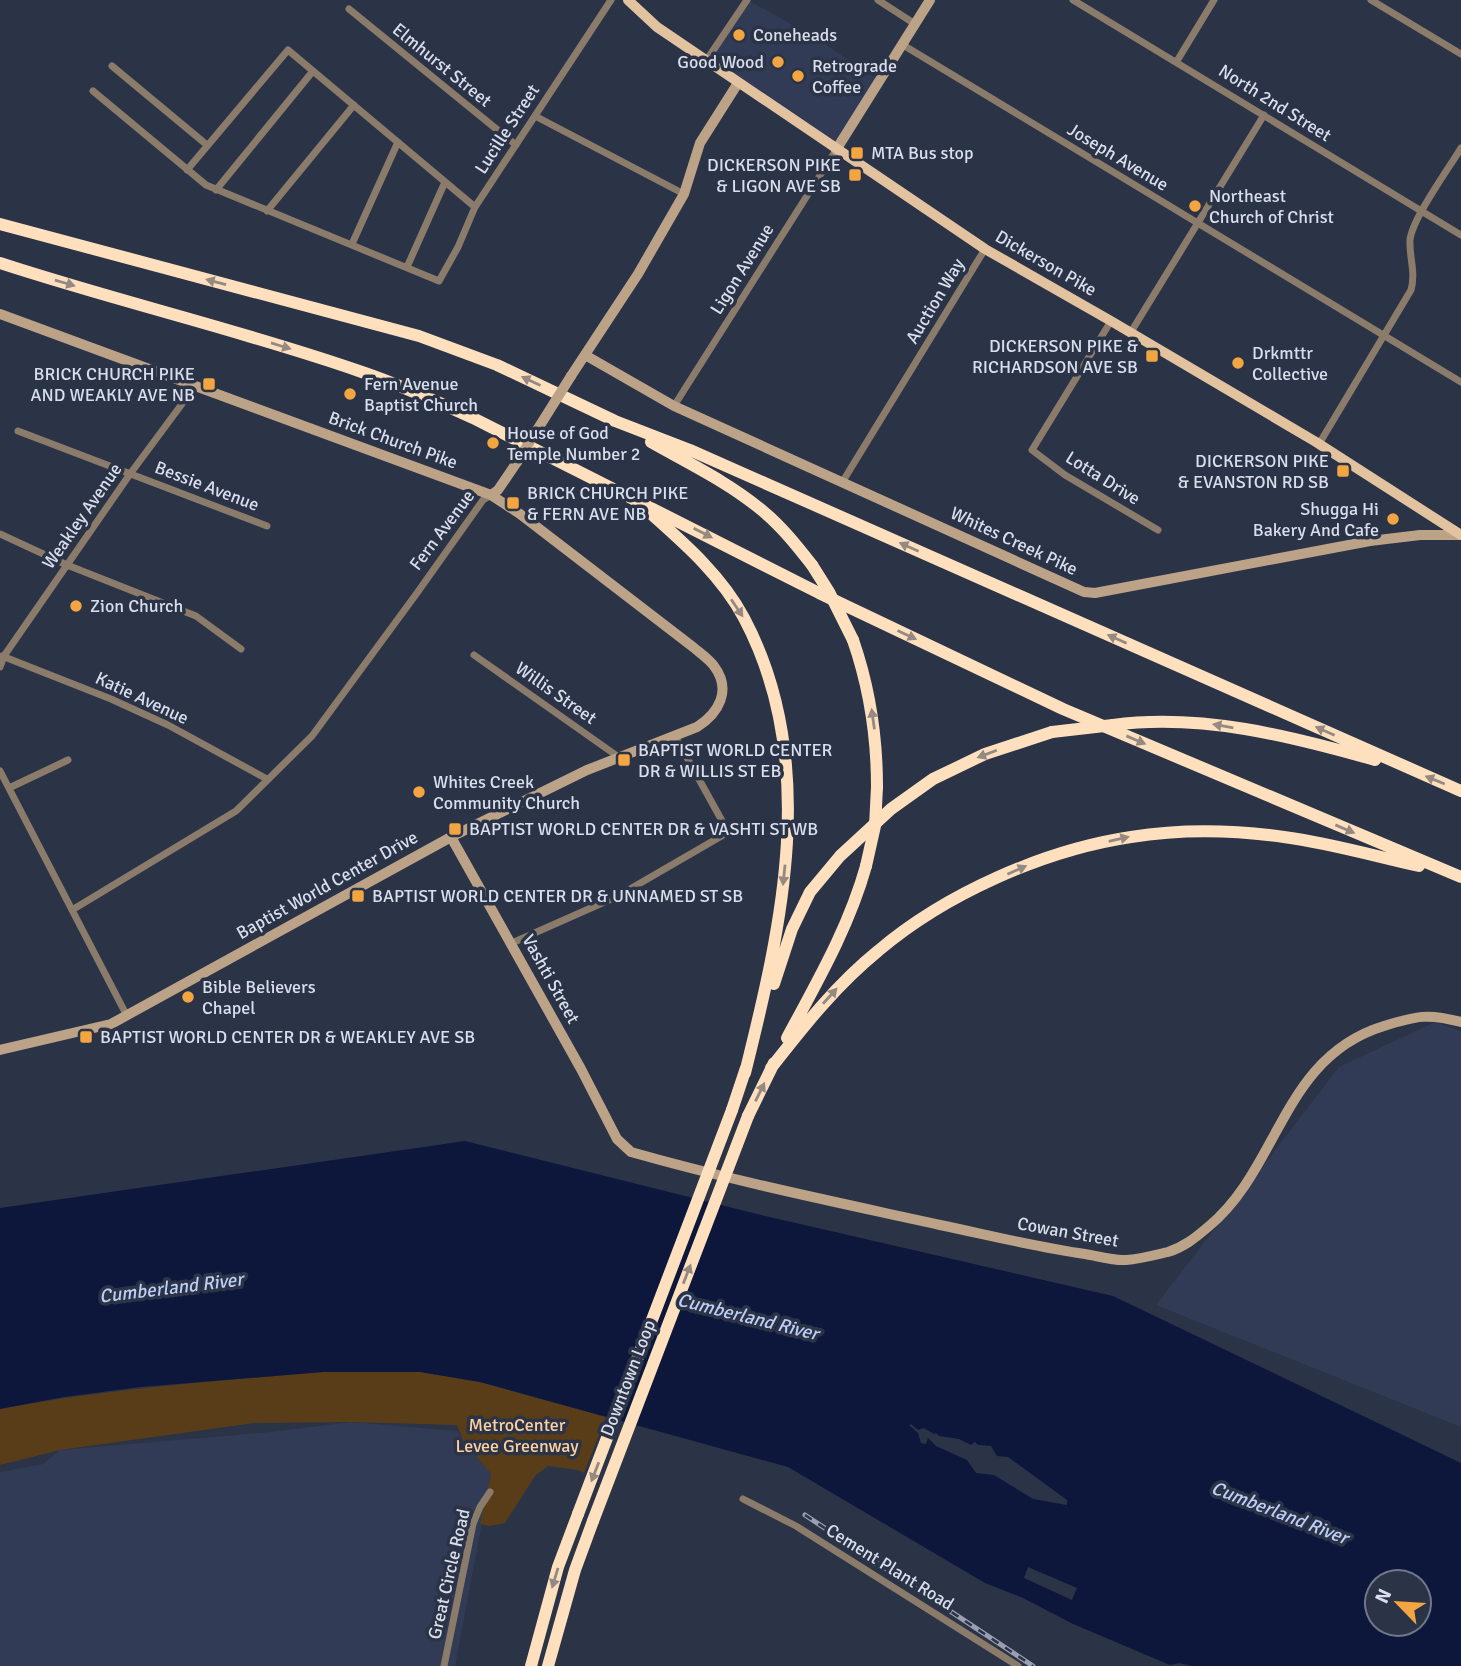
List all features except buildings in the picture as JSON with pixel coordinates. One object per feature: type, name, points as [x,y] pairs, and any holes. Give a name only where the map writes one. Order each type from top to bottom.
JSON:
[{"type":"highway","points":[[0,224],[419,336],[497,365],[615,421],[715,461],[1461,791]]},
{"type":"highway","points":[[0,263],[360,371],[473,418],[831,599],[1063,709],[1459,876]]},
{"type":"highway","points":[[615,421],[728,484],[764,512],[788,536],[830,592],[853,640],[864,673],[877,747],[875,826],[866,866],[857,898],[837,943],[771,1068]]},
{"type":"highway","points":[[641,505],[719,580],[744,617],[764,664],[778,709],[786,755],[789,807],[786,858],[778,930],[745,1073]]},
{"type":"highway","points":[[745,1073],[792,929],[810,892],[840,856],[891,808],[933,779],[985,754],[1052,732],[1141,721],[1201,723],[1280,736],[1409,770]]},
{"type":"highway","points":[[771,1068],[809,1019],[841,984],[879,949],[934,911],[979,887],[1032,863],[1081,848],[1132,836],[1245,834],[1319,843],[1459,876]]},
{"type":"highway","name":"Downtown Loop","points":[[548,1666],[575,1570],[593,1521],[748,1116],[771,1068]]},
{"type":"highway","name":"Downtown Loop","points":[[531,1666],[558,1567],[745,1073]]},
{"type":"main road","name":"Dickerson Pike","points":[[628,0],[657,27],[985,249],[1131,332],[1318,444],[1461,535]]},
{"type":"street","name":"Lucille Street","points":[[407,267],[439,281],[458,247],[475,207],[611,0]]},
{"type":"street","points":[[706,61],[747,0]]},
{"type":"street","points":[[878,0],[915,24]]},
{"type":"street","points":[[836,150],[930,0]]},
{"type":"street","name":"North 2nd Street","points":[[1073,0],[1461,234]]},
{"type":"street","points":[[1177,61],[1214,0]]},
{"type":"street","points":[[1371,0],[1461,54]]},
{"type":"street","name":"Elmhurst Street","points":[[349,9],[516,145]]},
{"type":"street","name":"Joseph Avenue","points":[[903,45],[1461,382]]},
{"type":"street","points":[[187,170],[288,50],[475,207]]},
{"type":"street","points":[[112,66],[207,145]]},
{"type":"street","points":[[216,190],[313,71]]},
{"type":"street","name":"Fern Avenue","points":[[72,909],[236,811],[312,736],[483,500],[498,490],[517,462],[638,274],[684,194],[701,143],[738,83]]},
{"type":"street","points":[[93,91],[187,170],[216,190],[407,267],[445,182]]},
{"type":"street","points":[[267,211],[354,105]]},
{"type":"street","points":[[1131,332],[1264,115]]},
{"type":"street","points":[[535,116],[684,194]]},
{"type":"street","points":[[352,244],[398,142]]},
{"type":"street","points":[[1318,444],[1411,290],[1414,279],[1410,239],[1415,223],[1461,148]]},
{"type":"street","name":"Ligon Avenue","points":[[674,405],[836,150]]},
{"type":"street","name":"Auction Way","points":[[843,481],[985,249]]},
{"type":"street","name":"Brick Church Pike","points":[[0,314],[491,495],[520,514],[694,647],[713,665],[722,685]]},
{"type":"street","name":"Lotta Drive","points":[[1111,321],[1032,450],[1065,475],[1158,530]]},
{"type":"street","name":"Whites Creek Pike","points":[[585,355],[674,405],[1084,592],[1095,593],[1369,542],[1420,535],[1461,535]]},
{"type":"street","name":"Weakley Avenue","points":[[0,667],[2,656],[196,385]]},
{"type":"street","name":"Bessie Avenue","points":[[18,431],[267,526]]},
{"type":"street","points":[[0,534],[67,565],[196,616],[241,649]]},
{"type":"street","name":"Willis Street","points":[[474,654],[620,758]]},
{"type":"street","name":"Katie Avenue","points":[[2,656],[111,699],[168,725],[267,779]]},
{"type":"street","name":"Baptist World Center Drive","points":[[0,1050],[111,1024],[127,1016],[451,837],[569,778],[697,727],[712,717],[720,705],[722,685]]},
{"type":"street","points":[[512,943],[618,896],[725,834],[726,828],[674,736]]},
{"type":"street","points":[[9,788],[68,760]]},
{"type":"street","points":[[0,771],[127,1016]]},
{"type":"street","name":"Vashti Street","points":[[451,837],[512,943],[617,1139]]},
{"type":"street","name":"Cowan Street","points":[[617,1139],[631,1152],[744,1182],[1028,1244],[1125,1260],[1185,1245],[1219,1218],[1236,1201],[1299,1090],[1346,1042],[1368,1030],[1413,1017],[1437,1015],[1461,1022]]},
{"type":"street","name":"Great Circle Road","points":[[444,1666],[473,1524],[490,1492]]},
{"type":"street","name":"Cement Plant Road","points":[[743,1499],[796,1526],[1018,1666]]},
{"type":"shaded area","points":[[748,0],[816,38],[880,81],[836,150],[706,61]]},
{"type":"shaded area","points":[[1435,1022],[1461,1031],[1461,1427],[1156,1305],[1339,1067]]},
{"type":"shaded area","points":[[351,1422],[457,1431],[491,1474],[455,1666],[0,1666],[0,1472],[43,1464],[60,1450],[271,1432]]},
{"type":"green space","name":"MetroCenter Levee Greenway","points":[[323,1372],[420,1372],[480,1382],[606,1417],[584,1473],[548,1466],[535,1476],[505,1523],[490,1526],[480,1524],[491,1474],[463,1440],[457,1425],[254,1423],[60,1450],[0,1465],[0,1409],[121,1391]]},
{"type":"water","name":"Cumberland River","points":[[465,1141],[761,1215],[1113,1296],[1461,1463],[1461,1666],[1170,1665],[985,1583],[788,1467],[480,1382],[420,1372],[323,1372],[140,1387],[0,1409],[0,1208]],"holes":[[[909,1425],[918,1430],[924,1428],[939,1436],[959,1439],[971,1445],[975,1442],[978,1445],[991,1446],[997,1456],[1008,1457],[1067,1500],[1067,1505],[1033,1499],[994,1475],[976,1473],[967,1460],[936,1446],[928,1438],[926,1444],[921,1443],[918,1433]],[[1028,1567],[1077,1588],[1072,1600],[1024,1578]]]},
{"type":"railway","points":[[805,1515],[1033,1666]]},
{"type":"place","name":"Coneheads","points":[[739,35]]},
{"type":"place","name":"Good Wood","points":[[778,62]]},
{"type":"place","name":"Retrograde Coffee","points":[[798,76]]},
{"type":"place","name":"MTA Bus stop","points":[[857,153]]},
{"type":"place","name":"DICKERSON PIKE & LIGON AVE SB","points":[[855,175]]},
{"type":"place","name":"Northeast Church of Christ","points":[[1195,206]]},
{"type":"place","name":"DICKERSON PIKE & RICHARDSON AVE SB","points":[[1152,356]]},
{"type":"place","name":"Drkmttr Collective","points":[[1238,363]]},
{"type":"place","name":"BRICK CHURCH PIKE AND WEAKLY AVE NB","points":[[209,384]]},
{"type":"place","name":"Fern Avenue Baptist Church","points":[[350,394]]},
{"type":"place","name":"House of God Temple Number 2","points":[[493,443]]},
{"type":"place","name":"DICKERSON PIKE & EVANSTON RD SB","points":[[1343,471]]},
{"type":"place","name":"BRICK CHURCH PIKE & FERN AVE NB","points":[[513,503]]},
{"type":"place","name":"Shugga Hi Bakery And Cafe","points":[[1393,519]]},
{"type":"place","name":"Zion Church","points":[[76,606]]},
{"type":"place","name":"BAPTIST WORLD CENTER DR & WILLIS ST EB","points":[[624,760]]},
{"type":"place","name":"Whites Creek Community Church","points":[[419,792]]},
{"type":"place","name":"BAPTIST WORLD CENTER DR & VASHTI ST WB","points":[[455,829]]},
{"type":"place","name":"BAPTIST WORLD CENTER DR & UNNAMED ST SB","points":[[358,896]]},
{"type":"place","name":"Bible Believers Chapel","points":[[188,997]]},
{"type":"place","name":"BAPTIST WORLD CENTER DR & WEAKLEY AVE SB","points":[[86,1037]]}]
